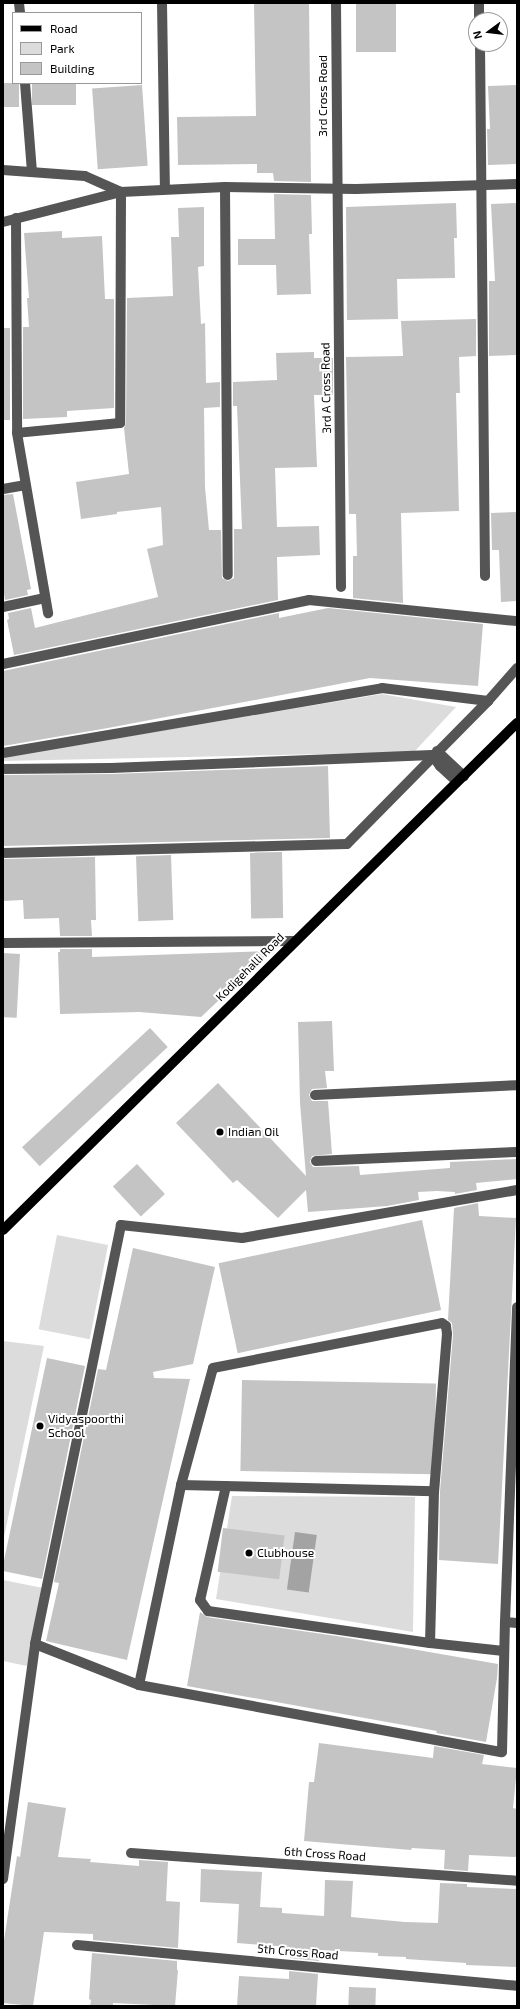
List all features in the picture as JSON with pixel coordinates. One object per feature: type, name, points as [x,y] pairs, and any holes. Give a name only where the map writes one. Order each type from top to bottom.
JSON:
[{"type":"main road","name":"Kodigehalli Road","points":[[3,1230],[517,723]]},
{"type":"street","points":[[162,3],[166,189]]},
{"type":"street","name":"3rd Cross Road","points":[[336,3],[337,188]]},
{"type":"street","points":[[480,52],[485,576]]},
{"type":"street","points":[[25,84],[32,172]]},
{"type":"street","points":[[3,170],[85,176],[120,192]]},
{"type":"street","points":[[3,222],[120,192],[225,186],[337,188],[517,184]]},
{"type":"street","points":[[225,186],[228,575]]},
{"type":"street","name":"3rd A Cross Road","points":[[337,188],[341,587]]},
{"type":"street","points":[[18,433],[120,423],[120,192]]},
{"type":"street","points":[[16,218],[18,433],[48,613]]},
{"type":"street","points":[[3,488],[26,485]]},
{"type":"street","points":[[3,607],[45,598]]},
{"type":"street","points":[[3,664],[309,600],[517,622]]},
{"type":"street","points":[[3,853],[347,844],[435,753],[488,701],[517,668]]},
{"type":"street","points":[[3,753],[382,688],[488,701]]},
{"type":"street","points":[[3,769],[111,768],[435,753],[460,779]]},
{"type":"street","points":[[3,943],[295,941]]},
{"type":"street","points":[[315,1095],[517,1085]]},
{"type":"street","points":[[316,1161],[517,1152]]},
{"type":"street","points":[[3,1879],[35,1644],[121,1225],[242,1238],[517,1190]]},
{"type":"street","points":[[35,1644],[139,1685],[502,1752],[505,1621],[517,1307]]},
{"type":"street","points":[[139,1685],[181,1485],[213,1368],[442,1323],[446,1326],[447,1334],[434,1491],[430,1643]]},
{"type":"street","points":[[181,1485],[434,1491]]},
{"type":"street","points":[[226,1486],[200,1600],[208,1611],[430,1643],[504,1651]]},
{"type":"street","points":[[505,1621],[517,1619]]},
{"type":"street","points":[[505,1621],[517,1623]]},
{"type":"street","name":"6th Cross Road","points":[[132,1853],[517,1881]]},
{"type":"street","name":"5th Cross Road","points":[[77,1945],[517,1986]]},
{"type":"green space","points":[[382,694],[456,707],[414,752],[3,761],[3,757]]},
{"type":"green space","points":[[57,1235],[108,1245],[90,1339],[39,1329]]},
{"type":"green space","points":[[3,1341],[44,1346],[3,1542]]},
{"type":"green space","points":[[232,1496],[415,1497],[413,1632],[216,1599]]},
{"type":"green space","points":[[3,1580],[43,1588],[27,1666],[3,1661]]},
{"type":"shaded area","points":[[295,1532],[317,1535],[309,1592],[287,1589]]},
{"type":"building","points":[[254,3],[309,3],[311,182],[274,181],[273,173],[257,173],[257,164],[178,165],[177,117],[256,116]]},
{"type":"building","points":[[356,3],[396,3],[396,52],[356,52]]},
{"type":"building","points":[[3,83],[19,84],[19,107],[3,107]]},
{"type":"building","points":[[32,84],[76,84],[76,105],[32,105]]},
{"type":"building","points":[[142,85],[148,166],[98,169],[92,88]]},
{"type":"building","points":[[517,85],[517,164],[488,165],[487,129],[490,129],[488,86]]},
{"type":"building","points":[[274,194],[311,195],[312,234],[309,234],[311,294],[277,295],[276,265],[238,265],[238,239],[275,239]]},
{"type":"building","points":[[456,203],[457,238],[454,238],[455,278],[397,279],[398,319],[347,320],[346,207]]},
{"type":"building","points":[[517,203],[517,355],[489,356],[489,281],[495,281],[491,204]]},
{"type":"building","points":[[204,207],[204,266],[198,267],[201,324],[205,323],[206,383],[220,382],[220,407],[204,408],[205,487],[209,530],[221,530],[222,578],[228,581],[234,578],[234,529],[242,529],[237,406],[233,406],[233,382],[277,380],[276,353],[314,352],[314,358],[333,358],[333,395],[314,395],[317,467],[275,468],[277,527],[319,526],[320,555],[277,557],[278,600],[14,655],[7,620],[9,619],[8,613],[31,608],[35,628],[158,597],[147,549],[163,545],[161,507],[117,512],[117,514],[81,519],[76,482],[129,474],[124,428],[126,423],[127,298],[173,296],[171,237],[179,237],[178,208]]},
{"type":"building","points":[[62,231],[62,238],[102,236],[105,299],[114,299],[114,408],[67,411],[67,417],[23,419],[23,327],[29,327],[27,298],[29,298],[24,233]]},
{"type":"building","points":[[476,319],[476,356],[459,357],[460,393],[456,393],[459,511],[401,513],[403,603],[353,598],[353,556],[357,556],[356,514],[349,514],[346,357],[403,356],[401,321]]},
{"type":"building","points":[[3,328],[10,328],[10,420],[3,420]]},
{"type":"building","points":[[13,494],[31,589],[27,590],[28,595],[5,600],[3,587],[3,495]]},
{"type":"building","points":[[517,512],[517,601],[501,602],[499,550],[492,550],[491,513]]},
{"type":"building","points":[[328,608],[483,624],[478,686],[370,678],[108,728],[3,746],[3,671],[279,613],[279,618]]},
{"type":"building","points":[[328,766],[330,838],[3,846],[3,775],[111,774]]},
{"type":"building","points":[[282,852],[283,918],[251,919],[250,853]]},
{"type":"building","points":[[171,855],[173,920],[138,921],[136,856]]},
{"type":"building","points":[[95,857],[96,920],[91,920],[92,936],[60,936],[59,918],[24,919],[23,900],[3,901],[3,859]]},
{"type":"building","points":[[60,949],[92,949],[92,957],[271,951],[201,1017],[139,1012],[60,1014],[58,952],[60,952]]},
{"type":"building","points":[[3,953],[20,954],[17,1018],[3,1017]]},
{"type":"building","points":[[332,1021],[334,1071],[325,1071],[327,1088],[312,1089],[309,1095],[312,1101],[328,1101],[332,1154],[312,1156],[310,1162],[313,1167],[359,1166],[360,1175],[450,1168],[450,1162],[517,1159],[517,1179],[476,1183],[477,1190],[455,1194],[455,1192],[437,1191],[418,1192],[419,1200],[387,1206],[308,1212],[306,1190],[278,1218],[237,1180],[233,1183],[176,1123],[218,1083],[306,1176],[300,1103],[298,1022]]},
{"type":"building","points":[[150,1028],[168,1047],[40,1166],[22,1147]]},
{"type":"building","points":[[137,1164],[165,1194],[141,1216],[113,1187]]},
{"type":"building","points":[[478,1203],[479,1216],[516,1218],[498,1564],[439,1560],[440,1491],[453,1335],[452,1323],[448,1320],[454,1208]]},
{"type":"building","points":[[422,1220],[441,1310],[238,1353],[219,1263]]},
{"type":"building","points":[[133,1248],[215,1267],[193,1364],[153,1372],[154,1378],[190,1379],[127,1660],[46,1641],[59,1583],[54,1582],[98,1369],[106,1370]]},
{"type":"building","points":[[47,1358],[85,1366],[42,1579],[3,1571],[3,1565]]},
{"type":"building","points":[[242,1380],[436,1383],[434,1474],[240,1471]]},
{"type":"building","name":"Clubhouse","points":[[223,1528],[285,1536],[279,1579],[218,1572]]},
{"type":"building","points":[[200,1612],[207,1617],[343,1637],[498,1664],[486,1742],[436,1733],[437,1731],[187,1686]]},
{"type":"building","points":[[319,1743],[433,1758],[434,1746],[484,1755],[482,1764],[517,1768],[513,1808],[517,1809],[517,1857],[469,1855],[468,1871],[444,1869],[445,1850],[412,1848],[411,1850],[304,1841],[309,1782],[314,1782]]},
{"type":"building","points":[[28,1802],[66,1808],[58,1857],[91,1859],[90,1862],[139,1866],[139,1860],[168,1862],[166,1901],[180,1902],[178,1948],[93,1940],[93,1934],[44,1932],[33,2006],[3,2003],[4,1940],[17,1856],[20,1857]]},
{"type":"building","points":[[201,1869],[262,1872],[260,1907],[282,1908],[282,1913],[324,1916],[325,1880],[353,1881],[351,1917],[405,1922],[438,1923],[440,1883],[467,1884],[467,1887],[517,1889],[517,1967],[466,1965],[466,1963],[406,1959],[406,1957],[378,1956],[378,1953],[319,1950],[319,1961],[290,1958],[290,1947],[237,1943],[239,1904],[200,1902]]},
{"type":"building","points":[[92,1953],[177,1961],[178,1970],[175,2006],[113,2003],[113,2006],[90,2006],[91,2000],[89,1999]]},
{"type":"building","points":[[289,1971],[318,1974],[316,2006],[237,2006],[239,1976],[289,1979]]},
{"type":"building","points":[[349,1987],[376,1988],[375,2006],[348,2006]]},
{"type":"place","name":"Indian Oil","points":[[220,1132]]},
{"type":"place","name":"Vidyaspoorthi School","points":[[40,1426]]},
{"type":"place","name":"Clubhouse","points":[[249,1553]]}]
